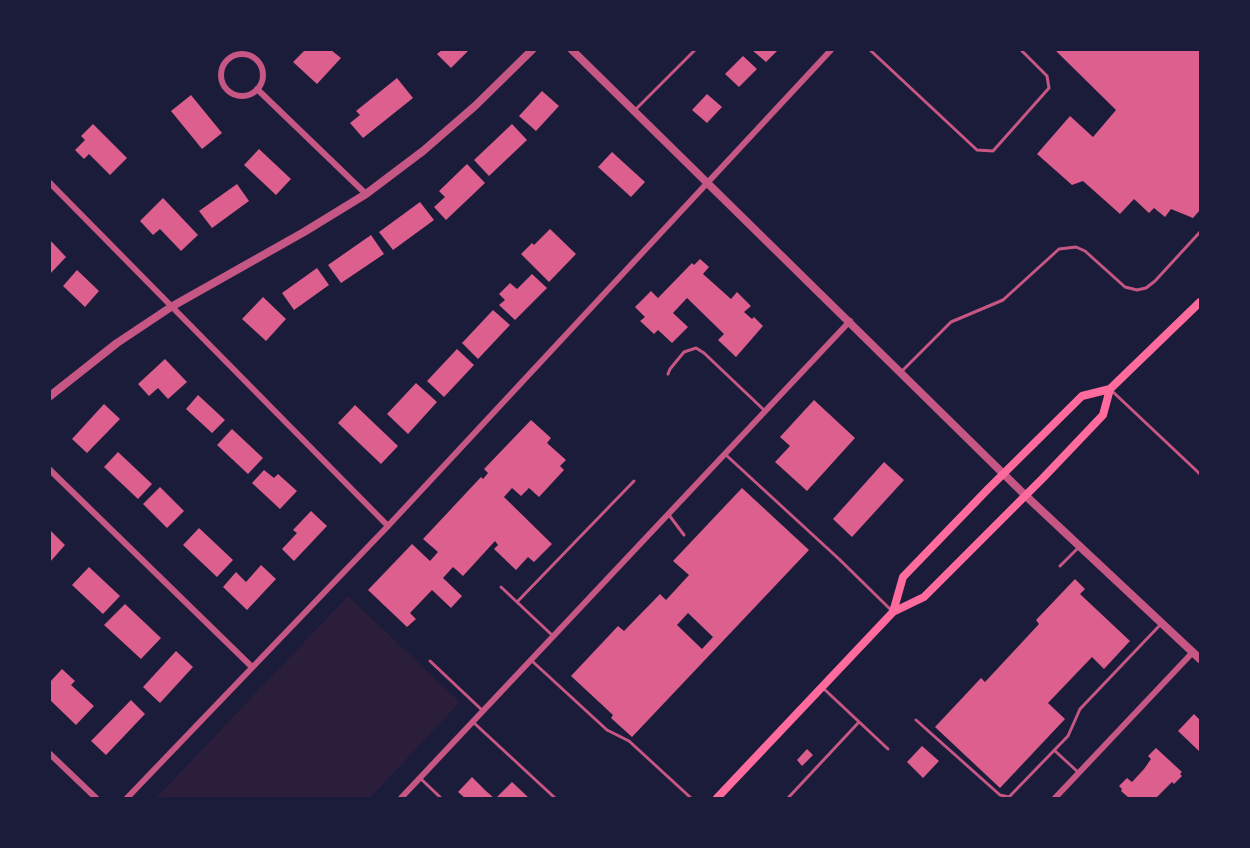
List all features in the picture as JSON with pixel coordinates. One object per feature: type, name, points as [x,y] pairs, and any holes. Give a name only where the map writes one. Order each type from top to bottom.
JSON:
[{"type":"main road","points":[[893,612],[903,577],[1003,473],[1082,396],[1110,389],[1200,302]]},
{"type":"main road","points":[[717,798],[893,612],[924,597],[1026,496],[1103,415],[1110,389]]},
{"type":"street","points":[[50,396],[117,343],[171,307],[366,194],[423,151],[532,50]]},
{"type":"street","points":[[572,50],[1026,496],[1200,659]]},
{"type":"street","points":[[127,798],[388,526],[831,50]]},
{"type":"street","points":[[241,53],[256,59],[263,74],[262,82],[257,90],[242,96],[234,95],[227,90],[220,75],[226,60],[241,53]]},
{"type":"street","points":[[257,90],[366,194]]},
{"type":"street","points":[[50,183],[388,526]]},
{"type":"street","points":[[401,798],[849,321]]},
{"type":"street","points":[[50,470],[252,667]]},
{"type":"street","points":[[1055,798],[1193,652]]},
{"type":"street","points":[[50,754],[96,798]]},
{"type":"lane","points":[[635,111],[695,50]]},
{"type":"lane","points":[[870,50],[977,150],[993,151],[1049,88],[1047,76],[1021,50]]},
{"type":"lane","points":[[901,372],[940,332],[959,317],[1003,300],[1059,249],[1076,247],[1085,251],[1125,287],[1137,290],[1146,288],[1155,281],[1200,232]]},
{"type":"lane","points":[[668,375],[669,369],[684,352],[696,348],[765,412]]},
{"type":"lane","points":[[1110,389],[1200,474]]},
{"type":"lane","points":[[725,454],[893,612]]},
{"type":"lane","points":[[517,602],[634,481]]},
{"type":"lane","points":[[668,514],[684,535]]},
{"type":"lane","points":[[1060,566],[1080,545]]},
{"type":"lane","points":[[501,587],[553,636]]},
{"type":"lane","points":[[916,720],[1000,795],[1010,798],[1068,736],[1080,709],[1162,623]]},
{"type":"lane","points":[[531,660],[607,730],[629,741],[691,798]]},
{"type":"lane","points":[[430,661],[483,711]]},
{"type":"lane","points":[[822,687],[888,749]]},
{"type":"lane","points":[[473,722],[555,798]]},
{"type":"lane","points":[[788,798],[859,722]]},
{"type":"lane","points":[[1054,750],[1079,772]]},
{"type":"lane","points":[[420,778],[441,798]]},
{"type":"shaded area","points":[[348,596],[460,702],[370,798],[156,798]]},
{"type":"building","points":[[305,50],[331,50],[341,58],[317,84],[293,62]]},
{"type":"building","points":[[442,50],[469,50],[451,68],[437,54]]},
{"type":"building","points":[[752,50],[778,50],[766,62]]},
{"type":"building","points":[[1055,50],[1200,50],[1200,210],[1193,218],[1171,209],[1165,217],[1154,208],[1149,213],[1134,199],[1120,214],[1083,181],[1072,185],[1037,154],[1070,116],[1093,137],[1116,110]]},
{"type":"building","points":[[743,56],[757,69],[739,87],[725,74]]},
{"type":"building","points":[[397,78],[413,98],[363,138],[350,123],[360,115],[356,111]]},
{"type":"building","points":[[542,91],[559,106],[536,131],[519,116]]},
{"type":"building","points":[[707,94],[722,107],[707,123],[692,110]]},
{"type":"building","points":[[191,95],[222,133],[202,149],[171,111]]},
{"type":"building","points":[[93,124],[127,158],[110,175],[89,154],[84,159],[75,150],[85,140],[81,136]]},
{"type":"building","points":[[512,124],[527,140],[489,176],[474,160]]},
{"type":"building","points":[[259,149],[291,179],[276,195],[244,165]]},
{"type":"building","points":[[612,152],[645,182],[631,197],[598,167]]},
{"type":"building","points":[[467,164],[485,183],[446,220],[434,207],[445,197],[439,191]]},
{"type":"building","points":[[237,184],[249,201],[212,228],[199,211]]},
{"type":"building","points":[[163,198],[198,235],[181,251],[160,229],[153,235],[140,221]]},
{"type":"building","points":[[420,202],[434,220],[393,250],[379,232]]},
{"type":"building","points":[[550,229],[576,254],[549,282],[521,254]]},
{"type":"building","points":[[371,235],[384,254],[341,283],[328,265]]},
{"type":"building","points":[[50,240],[66,257],[50,274]]},
{"type":"building","points":[[700,259],[709,267],[703,274],[731,299],[737,292],[751,306],[744,312],[752,319],[754,317],[763,326],[736,357],[718,340],[724,334],[687,298],[673,313],[688,327],[672,343],[658,330],[654,334],[640,321],[645,317],[635,307],[651,291],[658,298],[692,263],[694,265]]},
{"type":"building","points":[[317,268],[329,285],[294,310],[282,293]]},
{"type":"building","points":[[77,270],[99,291],[85,307],[63,286]]},
{"type":"building","points":[[532,274],[547,288],[515,320],[499,305],[505,300],[499,294],[510,283],[517,289]]},
{"type":"building","points":[[263,297],[286,319],[266,341],[242,319]]},
{"type":"building","points":[[493,310],[510,325],[478,359],[462,343]]},
{"type":"building","points":[[457,349],[474,365],[444,397],[427,381]]},
{"type":"building","points":[[165,359],[187,382],[168,399],[158,388],[149,396],[138,384]]},
{"type":"building","points":[[416,383],[437,402],[408,434],[387,414]]},
{"type":"building","points":[[198,395],[225,420],[212,433],[186,409]]},
{"type":"building","points":[[814,400],[855,438],[807,491],[775,462],[790,446],[780,437]]},
{"type":"building","points":[[104,404],[120,419],[87,453],[72,439]]},
{"type":"building","points":[[355,405],[398,446],[381,464],[338,423]]},
{"type":"building","points":[[531,420],[551,438],[547,443],[566,460],[560,466],[564,470],[539,497],[529,488],[521,496],[512,488],[504,497],[552,544],[534,562],[528,557],[516,570],[494,549],[498,545],[495,541],[463,576],[453,567],[443,578],[462,596],[451,608],[432,590],[410,613],[416,619],[407,627],[368,590],[412,544],[430,561],[438,552],[423,539],[481,477],[483,479],[488,473],[484,469]]},
{"type":"building","points":[[232,429],[263,458],[248,474],[217,445]]},
{"type":"building","points":[[118,452],[152,484],[138,499],[104,467]]},
{"type":"building","points":[[884,462],[904,480],[852,537],[833,519]]},
{"type":"building","points":[[264,470],[274,478],[278,474],[297,491],[280,509],[252,483]]},
{"type":"building","points":[[160,487],[184,511],[167,528],[143,504]]},
{"type":"building","points":[[742,488],[809,550],[632,737],[611,718],[613,715],[571,676],[618,626],[624,631],[660,594],[666,600],[689,575],[673,561]],"holes":[[[688,613],[713,637],[702,649],[677,625]]]},
{"type":"building","points":[[311,511],[327,526],[294,561],[282,549],[297,533],[293,530]]},
{"type":"building","points":[[199,528],[233,560],[217,577],[183,545]]},
{"type":"building","points":[[50,530],[65,545],[50,562]]},
{"type":"building","points":[[261,565],[276,579],[247,610],[223,587],[236,572],[246,582]]},
{"type":"building","points":[[89,567],[120,596],[103,614],[72,585]]},
{"type":"building","points":[[1075,579],[1085,589],[1080,594],[1130,641],[1104,669],[1092,657],[1048,703],[1065,719],[1000,788],[935,727],[981,678],[985,682],[1039,624],[1036,620]]},
{"type":"building","points":[[125,604],[161,638],[141,659],[104,625]]},
{"type":"building","points":[[176,651],[193,667],[160,703],[143,687]]},
{"type":"building","points":[[62,669],[75,681],[71,685],[94,706],[76,725],[50,700],[50,682]]},
{"type":"building","points":[[131,700],[145,714],[106,755],[91,741]]},
{"type":"building","points":[[1194,714],[1200,720],[1200,752],[1178,731]]},
{"type":"building","points":[[922,746],[939,761],[923,778],[907,762]]},
{"type":"building","points":[[1156,748],[1182,772],[1180,774],[1182,776],[1174,784],[1172,782],[1156,798],[1129,798],[1119,786],[1127,778],[1132,782],[1144,769],[1151,759],[1148,756]]},
{"type":"building","points":[[807,749],[813,755],[802,766],[797,760]]},
{"type":"building","points":[[472,777],[494,798],[465,798],[458,792]]},
{"type":"building","points":[[512,782],[529,798],[496,798]]}]
